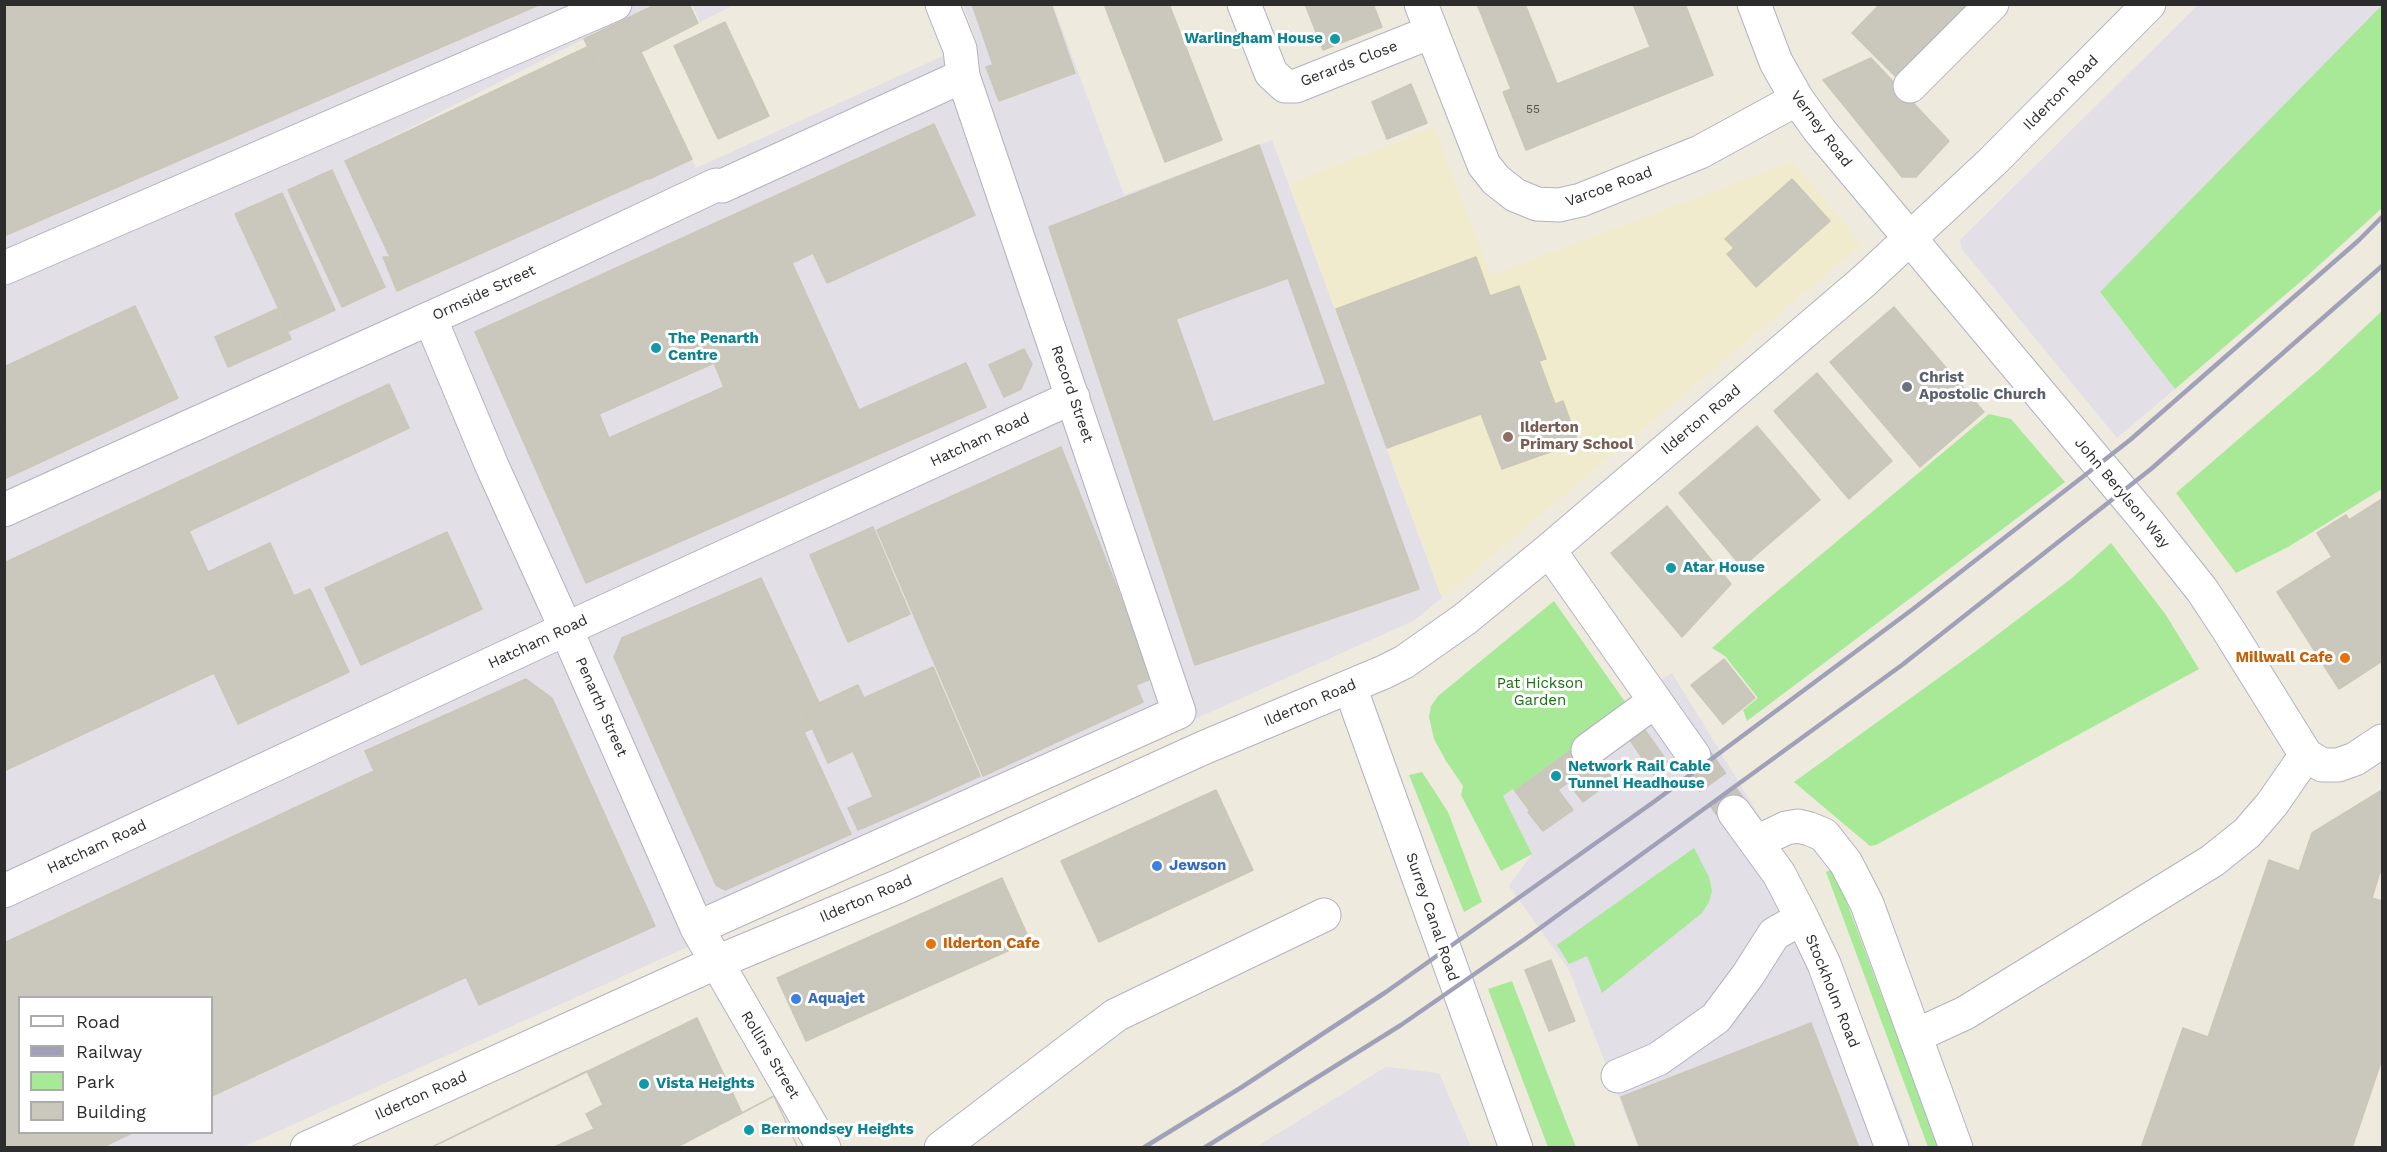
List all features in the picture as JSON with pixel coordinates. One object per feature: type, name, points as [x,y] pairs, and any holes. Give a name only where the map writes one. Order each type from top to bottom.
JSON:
[{"type":"street","points":[[4,268],[615,4]]},
{"type":"street","name":"Record Street","points":[[697,928],[1179,712],[963,76],[960,49],[942,4]]},
{"type":"street","name":"Gerards Close","points":[[1244,4],[1272,73],[1285,86],[1296,86],[1426,18]]},
{"type":"street","name":"Verney Road","points":[[1754,4],[1776,62],[1797,99],[1820,131],[1910,240]]},
{"type":"street","points":[[1910,86],[1992,4]]},
{"type":"street","name":"Ilderton Road","points":[[307,1148],[715,963],[897,887],[1203,748],[1384,672],[1425,648],[1465,619],[1549,550],[1910,240],[2150,4]]},
{"type":"street","name":"Varcoe Road","points":[[1426,18],[1484,165],[1496,180],[1515,195],[1537,204],[1559,205],[1581,200],[1700,152],[1797,99]]},
{"type":"street","name":"Ormside Street","points":[[4,510],[430,318],[716,185],[722,186],[963,76]]},
{"type":"street","name":"John Berylson Way","points":[[1910,240],[2202,590],[2310,758]]},
{"type":"street","name":"Penarth Street","points":[[430,318],[492,466],[567,629],[697,928],[715,963]]},
{"type":"street","name":"Hatcham Road","points":[[4,891],[567,629],[1073,398]]},
{"type":"street","points":[[1549,550],[1694,756]]},
{"type":"street","name":"Surrey Canal Road","points":[[1350,687],[1516,1148]]},
{"type":"street","points":[[1588,750],[1655,701]]},
{"type":"street","points":[[1915,1036],[1965,1013],[2212,861],[2254,826],[2310,758],[2330,766],[2346,763],[2382,741]]},
{"type":"street","name":"Stockholm Road","points":[[1734,812],[1779,874],[1824,964],[1892,1148]]},
{"type":"street","points":[[1757,842],[1786,828],[1798,826],[1824,835],[1846,863],[1867,904],[1956,1148]]},
{"type":"street","points":[[941,1148],[1116,1015],[1324,915]]},
{"type":"street","points":[[1618,1076],[1658,1059],[1716,1018],[1748,975],[1774,934],[1802,918]]},
{"type":"street","name":"Rollins Street","points":[[715,963],[824,1148]]},
{"type":"shaded area","points":[[5,5],[653,5],[624,20],[689,5],[698,23],[641,52],[696,168],[976,41],[963,5],[1053,5],[1124,195],[1272,140],[1442,598],[1413,621],[243,1147],[5,1148]],"holes":[[[584,39],[587,47],[371,148]]]},
{"type":"shaded area","points":[[692,5],[734,5],[700,22]]},
{"type":"shaded area","points":[[2198,5],[2382,5],[2100,292],[2175,389],[2117,438],[1961,248],[1960,240]]},
{"type":"shaded area","name":"Ilderton Primary School","points":[[1434,127],[1491,275],[1793,161],[1862,244],[1442,598],[1289,184]]},
{"type":"shaded area","points":[[1672,673],[1795,874],[1881,1065],[1912,1147],[1638,1147],[1569,970],[1509,886],[1532,854],[1503,796],[1627,700]]},
{"type":"shaded area","points":[[1386,1067],[1439,1073],[1471,1147],[1256,1147]]},
{"type":"green space","points":[[2382,5],[2382,208],[2306,277],[2175,389],[2100,292]]},
{"type":"green space","points":[[2382,311],[2382,489],[2288,547],[2236,573],[2176,493],[2321,368]]},
{"type":"green space","points":[[1989,414],[2011,419],[2065,482],[1747,721],[1743,710],[1758,698],[1725,656],[1712,648]]},
{"type":"green space","points":[[2111,543],[2166,615],[2199,669],[1876,845],[1870,846],[1794,782],[1976,651],[2072,578]]},
{"type":"green space","name":"Pat Hickson Garden","points":[[1554,601],[1628,706],[1515,791],[1513,789],[1503,796],[1532,854],[1501,871],[1461,795],[1463,786],[1434,739],[1429,717],[1431,706],[1438,696]]},
{"type":"green space","points":[[1422,772],[1448,812],[1482,902],[1464,912],[1409,775]]},
{"type":"green space","points":[[1694,848],[1709,877],[1712,891],[1709,902],[1702,913],[1602,993],[1587,956],[1569,964],[1557,945]]},
{"type":"green space","points":[[1834,868],[1942,1147],[1928,1147],[1826,872]]},
{"type":"green space","points":[[1512,981],[1576,1147],[1548,1147],[1488,989]]},
{"type":"building","points":[[4,4],[541,4],[4,236]]},
{"type":"building","points":[[657,4],[689,4],[698,23],[641,52],[692,159],[649,179],[584,39]]},
{"type":"building","points":[[972,4],[1051,4],[1075,73],[999,101],[986,67],[993,65]]},
{"type":"building","points":[[1104,4],[1169,4],[1222,140],[1165,162]]},
{"type":"building","name":"Warlingham House","points":[[1305,4],[1373,4],[1382,27],[1323,50]]},
{"type":"building","points":[[1477,4],[1525,4],[1557,84],[1650,47],[1633,4],[1685,4],[1713,75],[1526,150],[1503,92],[1511,89]]},
{"type":"building","points":[[1880,4],[1968,4],[1896,77],[1852,33]]},
{"type":"building","points":[[725,22],[769,116],[718,139],[674,46]]},
{"type":"building","points":[[587,47],[649,178],[397,291],[383,257],[390,257],[345,161]]},
{"type":"building","points":[[1871,58],[1949,141],[1916,177],[1902,177],[1823,80]]},
{"type":"building","points":[[1411,84],[1427,123],[1387,139],[1372,102]]},
{"type":"building","name":"The Penarth Centre","points":[[934,124],[975,215],[827,283],[813,253],[792,263],[859,410],[966,363],[986,407],[586,583],[475,332]],"holes":[[[714,363],[724,387],[609,438],[599,414]]]},
{"type":"building","points":[[1259,145],[1419,589],[1195,665],[1049,227]],"holes":[[[1288,278],[1326,384],[1213,422],[1176,319]]]},
{"type":"building","points":[[332,170],[385,287],[342,307],[288,190]]},
{"type":"building","points":[[1792,179],[1830,221],[1756,287],[1727,254],[1734,248],[1725,239]]},
{"type":"building","points":[[282,193],[335,310],[289,331],[235,214]]},
{"type":"building","points":[[1476,257],[1490,296],[1519,286],[1546,359],[1539,361],[1555,404],[1563,401],[1578,442],[1502,469],[1481,414],[1387,448],[1336,309]]},
{"type":"building","points":[[135,306],[178,398],[28,468],[4,418],[4,367]]},
{"type":"building","name":"Christ Apostolic Church","points":[[1894,307],[1984,412],[1920,467],[1830,362]]},
{"type":"building","points":[[277,309],[291,339],[228,367],[215,337]]},
{"type":"building","points":[[1024,349],[1032,364],[1021,389],[1004,397],[989,365]]},
{"type":"building","points":[[1817,373],[1892,461],[1849,499],[1774,411]]},
{"type":"building","points":[[389,384],[409,428],[189,531],[208,572],[270,543],[294,596],[310,589],[349,672],[238,724],[214,673],[4,771],[4,563]]},
{"type":"building","points":[[4,418],[28,468],[4,479]]},
{"type":"building","points":[[1757,426],[1820,500],[1742,567],[1679,493]]},
{"type":"building","points":[[1061,447],[1153,678],[1136,685],[1143,702],[983,776],[877,530]]},
{"type":"building","points":[[2382,499],[2382,661],[2339,689],[2277,592],[2332,557],[2317,533],[2346,515],[2349,520]]},
{"type":"building","name":"Atar House","points":[[1667,506],[1731,584],[1682,637],[1611,553]]},
{"type":"building","points":[[873,527],[910,614],[848,642],[810,555]]},
{"type":"building","points":[[447,532],[482,609],[361,665],[325,588]]},
{"type":"building","points":[[761,578],[819,703],[804,710],[813,728],[804,732],[851,834],[725,890],[716,885],[614,657],[622,638]]},
{"type":"building","points":[[1724,659],[1755,698],[1723,724],[1691,685]]},
{"type":"building","points":[[933,667],[980,776],[914,806],[864,698]]},
{"type":"building","points":[[526,679],[552,698],[655,926],[479,1005],[466,977],[213,1096],[213,996],[18,996],[18,1134],[130,1134],[101,1148],[4,1148],[4,943],[374,771],[365,751]]},
{"type":"building","points":[[858,685],[914,806],[858,830],[848,808],[873,797],[853,751],[828,763],[804,710]]},
{"type":"building","points":[[1645,730],[1671,767],[1656,778],[1630,740]]},
{"type":"building","name":"Network Rail Cable Tunnel Headhouse","points":[[1572,749],[1586,769],[1530,811],[1515,791]]},
{"type":"building","points":[[1599,760],[1613,780],[1583,802],[1568,782]]},
{"type":"building","name":"Jewson","points":[[1216,790],[1253,870],[1099,942],[1061,861]]},
{"type":"building","points":[[1558,790],[1573,810],[1543,831],[1528,812]]},
{"type":"building","points":[[2382,790],[2382,873],[2380,872],[2372,898],[2382,901],[2382,1059],[2352,1148],[2141,1148],[2183,1028],[2208,1037],[2269,860],[2299,871],[2312,833]]},
{"type":"building","points":[[1002,878],[1030,941],[806,1041],[777,978]]},
{"type":"building","points":[[1551,960],[1575,1021],[1549,1031],[1525,970]]},
{"type":"building","name":"Vista Heights","points":[[697,1018],[742,1113],[774,1096],[798,1148],[430,1148]]},
{"type":"building","points":[[1811,1023],[1859,1148],[1640,1148],[1621,1097]]},
{"type":"building","points":[[587,1071],[603,1105],[586,1114],[594,1129],[552,1148],[430,1148]]},
{"type":"building","name":"Bermondsey Heights","points":[[774,1096],[798,1148],[675,1148],[742,1113]]},
{"type":"tunnel","points":[[1694,756],[1734,812]]},
{"type":"railway","points":[[1143,1148],[1242,1087],[1386,992],[1655,801],[1913,609],[2130,440],[2358,241],[2382,217]]},
{"type":"railway","points":[[1204,1148],[1401,1025],[1525,939],[1902,665],[2151,469],[2382,266]]},
{"type":"place","name":"Warlingham House","points":[[1335,39]]},
{"type":"place","name":"The Penarth Centre","points":[[656,348]]},
{"type":"place","name":"Christ Apostolic Church","points":[[1907,387]]},
{"type":"place","name":"Ilderton Primary School","points":[[1508,437]]},
{"type":"place","name":"Atar House","points":[[1671,568]]},
{"type":"place","name":"Millwall Cafe","points":[[2345,658]]},
{"type":"place","name":"Network Rail Cable Tunnel Headhouse","points":[[1556,776]]},
{"type":"place","name":"Jewson","points":[[1157,866]]},
{"type":"place","name":"Ilderton Cafe","points":[[931,944]]},
{"type":"place","name":"Aquajet","points":[[796,999]]},
{"type":"place","name":"Vista Heights","points":[[644,1084]]},
{"type":"place","name":"Bermondsey Heights","points":[[749,1130]]}]
